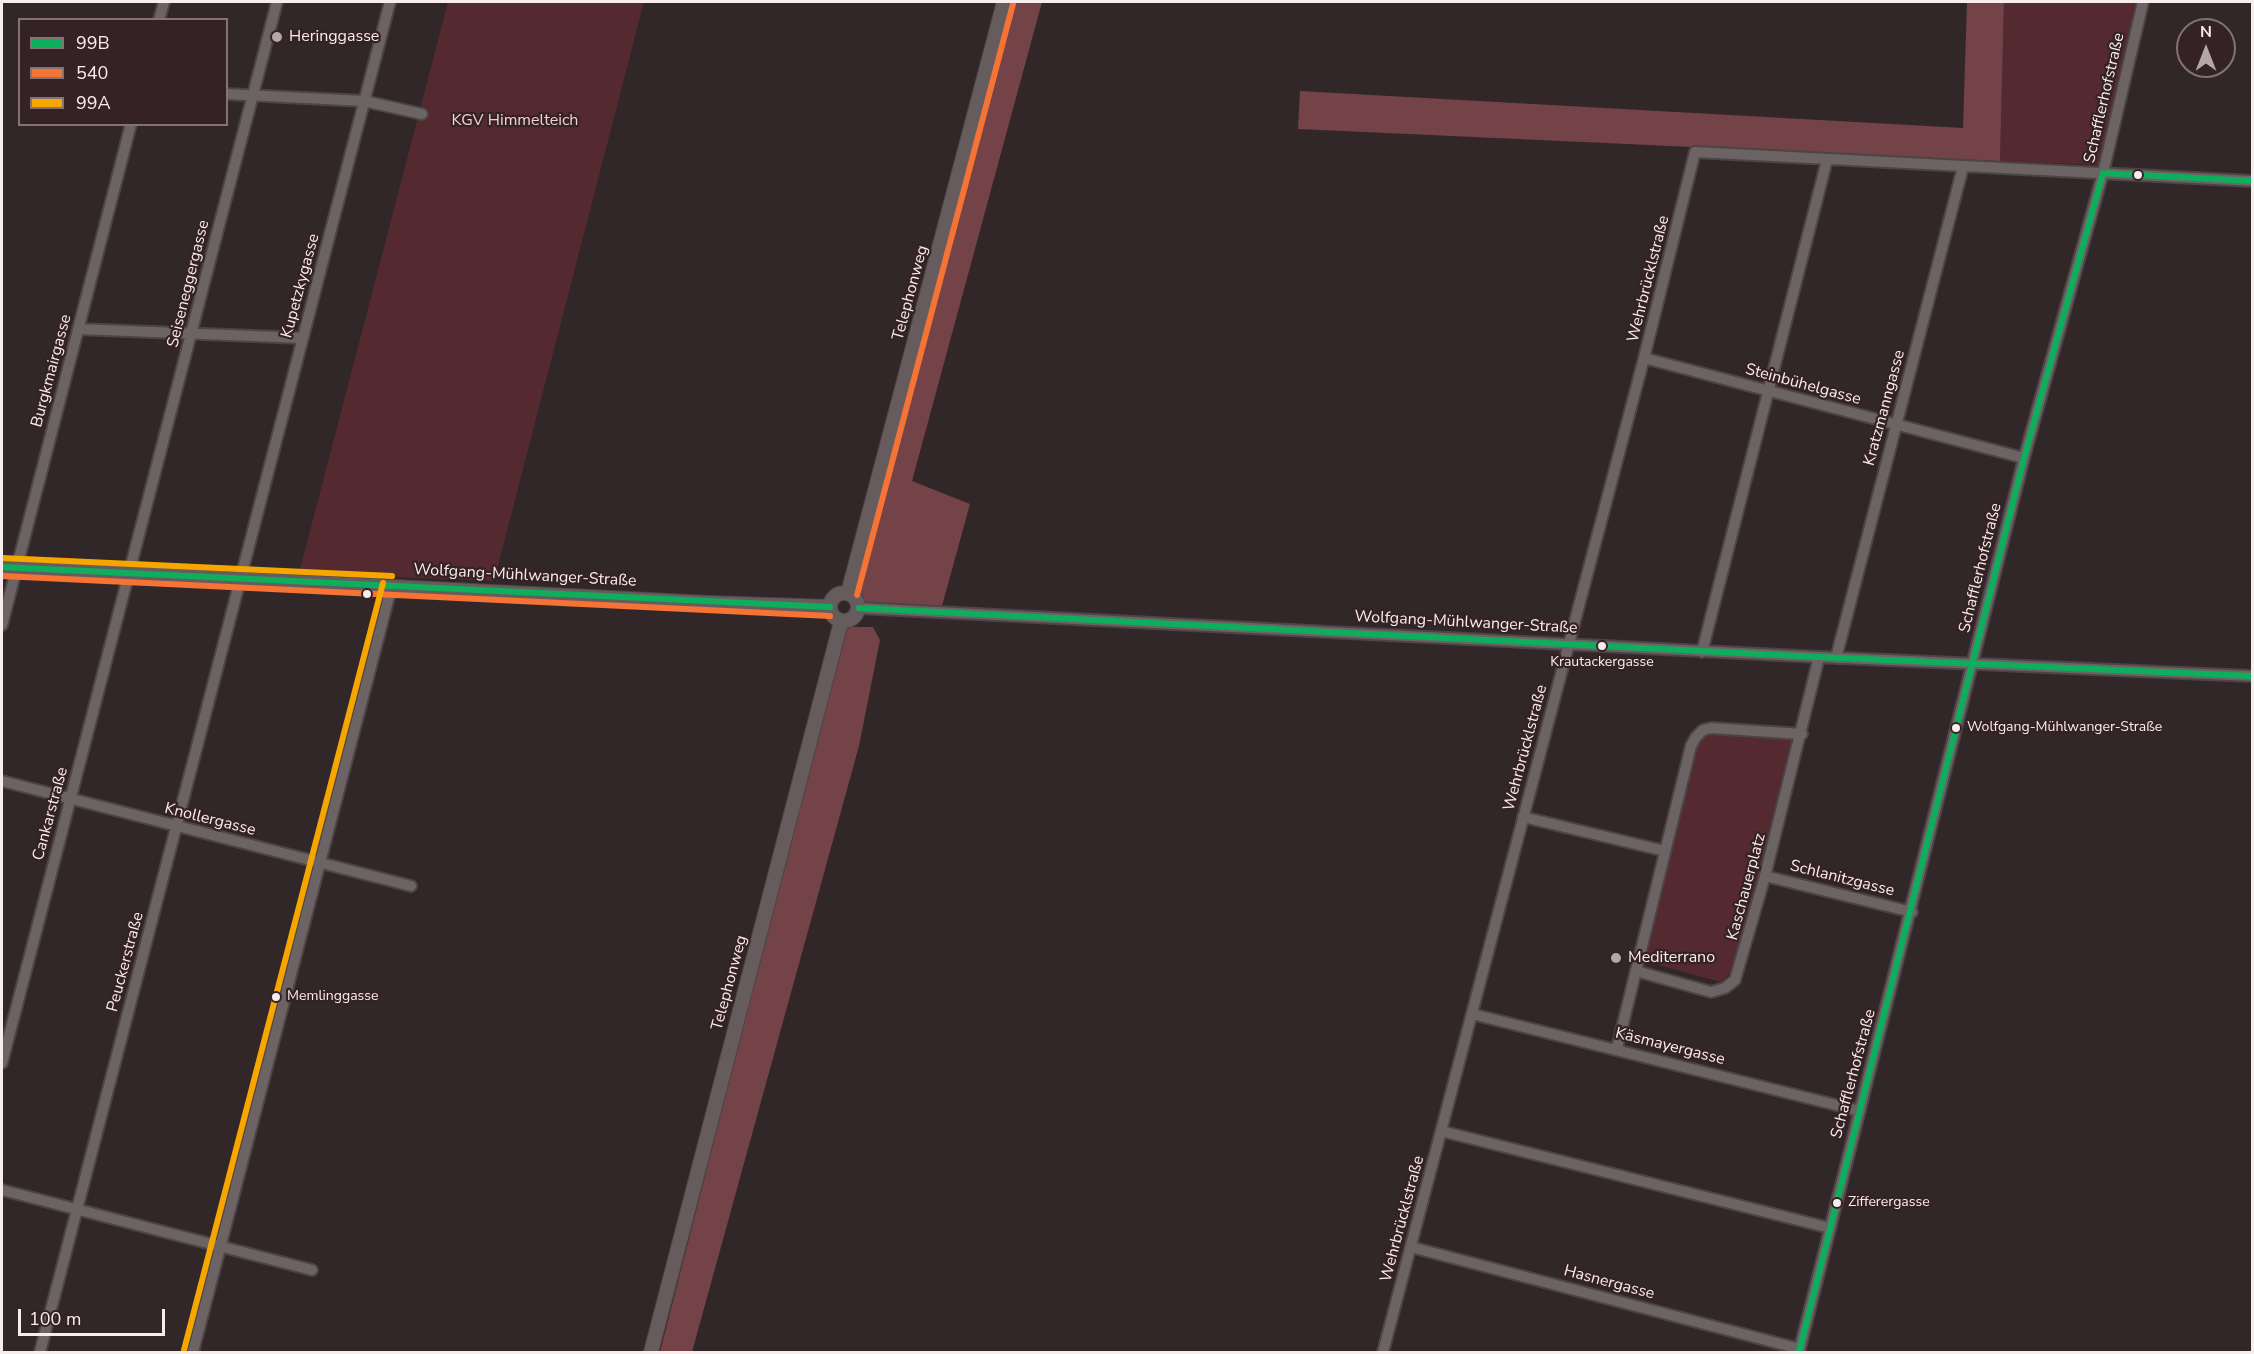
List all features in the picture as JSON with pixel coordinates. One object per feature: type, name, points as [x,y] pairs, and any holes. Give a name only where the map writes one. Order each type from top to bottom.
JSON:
[{"type":"street","points":[[160,18],[164,2]]},
{"type":"street","name":"Seiseneggergasse","points":[[130,573],[277,2]]},
{"type":"street","name":"Kupetzkygasse","points":[[239,578],[390,2]]},
{"type":"street","name":"Telephonweg","points":[[848,593],[1004,2]]},
{"type":"street","name":"Schafflerhofstraße","points":[[1799,1351],[1912,912],[2024,458],[2103,173],[2143,2]]},
{"type":"street","points":[[228,94],[364,101],[422,114]]},
{"type":"street","name":"Burgkmairgasse","points":[[2,625],[130,126]]},
{"type":"street","name":"Wehrbrücklstraße","points":[[1383,1353],[1644,358],[1695,152],[1827,160]]},
{"type":"street","points":[[1702,652],[1827,160],[2253,181]]},
{"type":"street","name":"Kratzmanngasse","points":[[1836,658],[1963,166]]},
{"type":"street","points":[[78,329],[303,338]]},
{"type":"street","name":"Steinbühelgasse","points":[[1644,358],[2024,458]]},
{"type":"street","name":"Wolfgang-Mühlwanger-Straße","points":[[2,567],[392,585],[708,603],[830,607]]},
{"type":"street","name":"Cankarstraße","points":[[2,1063],[130,573]]},
{"type":"street","name":"Peuckerstraße","points":[[40,1353],[177,827],[239,578]]},
{"type":"street","points":[[193,1353],[392,585]]},
{"type":"street","points":[[848,593],[858,602],[859,608],[853,619],[841,622],[833,616],[830,607],[834,598],[848,593]]},
{"type":"street","name":"Wolfgang-Mühlwanger-Straße","points":[[859,608],[1702,652],[1973,662],[2253,676]]},
{"type":"street","name":"Telephonweg","points":[[651,1353],[841,622]]},
{"type":"street","name":"Kaschauerplatz","points":[[1636,971],[1710,992],[1725,988],[1736,980],[1766,876],[1820,657]]},
{"type":"street","points":[[1617,1048],[1691,746],[1702,730],[1711,728],[1802,734]]},
{"type":"street","name":"Knollergasse","points":[[2,782],[411,886]]},
{"type":"street","points":[[1523,817],[1665,851]]},
{"type":"street","name":"Schlanitzgasse","points":[[1766,876],[1912,912]]},
{"type":"street","name":"Käsmayergasse","points":[[1472,1014],[1617,1048],[1860,1112]]},
{"type":"street","points":[[1441,1131],[1830,1228]]},
{"type":"street","points":[[2,1190],[312,1270]]},
{"type":"street","name":"Hasnergasse","points":[[1411,1247],[1799,1351]]},
{"type":"green space","name":"KGV Himmelteich","points":[[448,2],[644,2],[494,581],[299,573]]},
{"type":"green space","points":[[2004,2],[2136,2],[2098,165],[2000,161]]},
{"type":"green space","points":[[1709,732],[1794,739],[1732,971],[1721,982],[1644,961],[1698,745],[1703,735]]},
{"type":"shaded area","points":[[1009,2],[1042,2],[912,481],[970,504],[942,606],[874,604],[864,601],[857,590]]},
{"type":"shaded area","points":[[1967,2],[2004,2],[2000,161],[1298,129],[1300,91],[1963,128]]},
{"type":"shaded area","points":[[850,627],[873,627],[880,640],[859,746],[692,1352],[660,1352],[844,631]]},
{"type":"transit line","name":"540","points":[[857,595],[1013,4]]},
{"type":"transit line","name":"99B","points":[[2103,173],[2252,181]]},
{"type":"transit line","name":"99B","points":[[1799,1352],[2024,458],[2103,173]]},
{"type":"transit line","name":"99A","points":[[2,558],[392,576]]},
{"type":"transit line","name":"99B","points":[[2,567],[830,607]]},
{"type":"transit line","name":"540","points":[[2,576],[830,616]]},
{"type":"transit line","name":"99A","points":[[184,1350],[383,583]]},
{"type":"transit line","name":"99B","points":[[859,608],[1819,657],[2252,676]]},
{"type":"place","name":"Heringgasse","points":[[277,37]]},
{"type":"place","name":"Krautackergasse","points":[[1602,646]]},
{"type":"place","name":"Wolfgang-Mühlwanger-Straße","points":[[1956,728]]},
{"type":"place","name":"Mediterrano","points":[[1616,958]]},
{"type":"place","name":"Memlinggasse","points":[[276,997]]},
{"type":"place","name":"Zifferergasse","points":[[1837,1203]]}]
